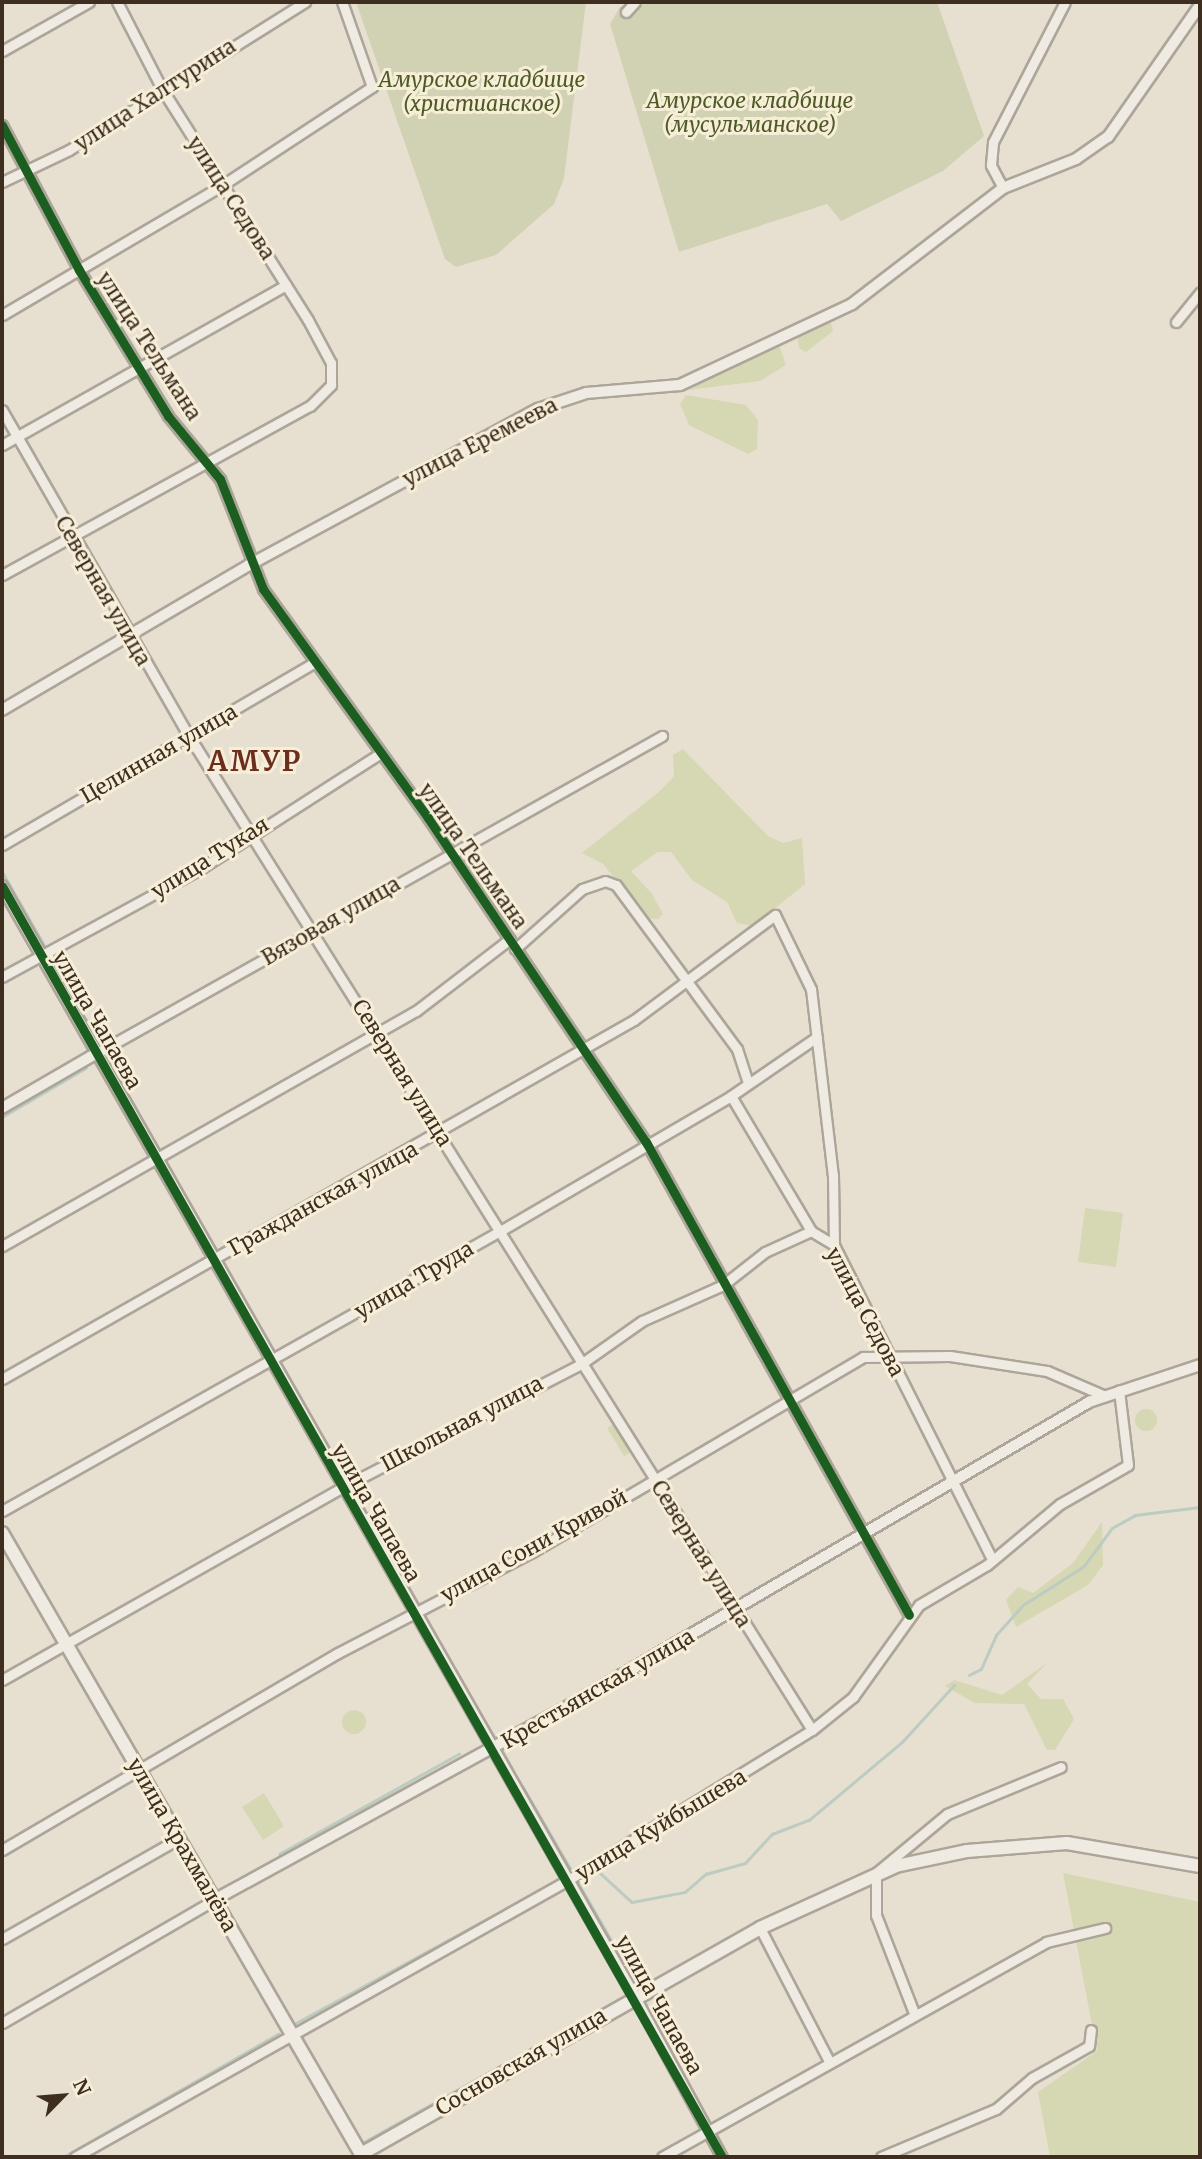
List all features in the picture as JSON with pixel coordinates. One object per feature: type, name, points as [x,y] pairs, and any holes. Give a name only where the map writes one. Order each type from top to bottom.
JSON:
[{"type":"main road","name":"улица Крахмалёва","points":[[2,1533],[360,2156]]},
{"type":"main road","name":"Сосновская улица","points":[[360,2156],[760,1928],[876,1873],[967,1851],[1067,1843],[1200,1866]]},
{"type":"street","points":[[2,51],[89,2]]},
{"type":"street","name":"улица Седова","points":[[117,2],[162,89],[286,285],[331,363],[326,394],[208,463]]},
{"type":"street","name":"улица Халтурина","points":[[2,182],[69,150],[162,89],[305,2]]},
{"type":"street","points":[[2,315],[221,186],[372,86],[342,2]]},
{"type":"street","points":[[626,12],[635,2]]},
{"type":"street","points":[[1003,188],[991,165],[993,142],[1065,2]]},
{"type":"street","name":"улица Еремеева","points":[[2,710],[249,565],[538,409],[586,393],[680,384],[852,304],[1003,188],[1076,159],[1108,137],[1200,5]]},
{"type":"street","name":"улица Тельмана","points":[[2,125],[79,271],[139,368],[220,479],[249,565],[379,754],[451,852],[646,1142],[785,1400],[909,1615]]},
{"type":"street","points":[[2,445],[286,285]]},
{"type":"street","points":[[1176,322],[1200,292]]},
{"type":"street","name":"Северная улица","points":[[2,410],[70,534],[189,736],[812,1730]]},
{"type":"street","points":[[2,575],[70,534],[208,463]]},
{"type":"street","name":"Целинная улица","points":[[2,845],[315,662]]},
{"type":"street","name":"Вязовая улица","points":[[2,1108],[451,852],[662,736]]},
{"type":"street","name":"улица Тукая","points":[[2,977],[200,869],[251,832],[379,754]]},
{"type":"street","points":[[515,949],[582,889],[605,881],[616,885],[684,982],[737,1049],[747,1080]]},
{"type":"street","name":"улица Чапаева","points":[[2,886],[341,1488],[635,1997],[722,2157]]},
{"type":"street","name":"Гражданская улица","points":[[2,1380],[440,1134],[465,1113],[634,1020],[775,915],[811,989],[817,1037]]},
{"type":"street","points":[[2,1246],[155,1157],[378,1034],[510,939]]},
{"type":"street","points":[[817,1037],[834,1245]]},
{"type":"street","name":"улица Труда","points":[[2,1511],[500,1231],[646,1142],[731,1096],[747,1080],[817,1037]]},
{"type":"street","name":"улица Седова","points":[[731,1096],[811,1231],[834,1245],[953,1481],[987,1539],[991,1557]]},
{"type":"street","name":"Школьная улица","points":[[2,1680],[67,1646],[341,1488],[581,1364],[676,1302],[723,1285],[765,1252],[811,1231]]},
{"type":"street","points":[[887,1353],[1047,1371],[1105,1396]]},
{"type":"street","name":"улица Сони Кривой","points":[[2,1850],[413,1613],[653,1479],[785,1400],[863,1357],[887,1353]]},
{"type":"street","name":"Крестьянская улица","points":[[2,2023],[214,1900],[493,1749],[953,1481],[1105,1396],[1200,1365]]},
{"type":"street","name":"улица Куйбышева","points":[[75,2157],[289,2033],[568,1880],[812,1730],[853,1696],[909,1615],[1008,1545],[1060,1504],[1128,1465],[1119,1391]]},
{"type":"street","points":[[987,1539],[1008,1545]]},
{"type":"street","points":[[802,1714],[822,1721]]},
{"type":"street","name":"Сосновская улица","points":[[876,1873],[947,1814],[1061,1767]]},
{"type":"street","points":[[2,1939],[178,1839]]},
{"type":"street","points":[[876,1873],[876,1915],[914,2013]]},
{"type":"street","points":[[760,1928],[828,2059]]},
{"type":"street","points":[[662,2157],[828,2059],[1046,1941],[1105,1928]]},
{"type":"street","points":[[881,2157],[996,2109],[1032,2078],[1088,2046],[1091,2030]]},
{"type":"green space","name":"Амурское кладбище (христианское)","points":[[356,2],[586,2],[564,178],[554,204],[496,255],[456,267],[445,259]]},
{"type":"green space","name":"Амурское кладбище (мусульманское)","points":[[666,2],[937,2],[984,136],[943,171],[841,221],[827,204],[679,252],[610,24],[620,7]]},
{"type":"green space","points":[[830,320],[833,331],[806,352],[799,348],[797,336]]},
{"type":"green space","points":[[779,345],[786,365],[760,381],[688,390]]},
{"type":"green space","points":[[686,395],[746,405],[758,420],[757,449],[748,454],[689,425],[680,404]]},
{"type":"green space","points":[[683,749],[768,836],[783,843],[802,838],[805,884],[753,926],[737,923],[727,902],[692,880],[671,852],[658,852],[631,871],[652,894],[663,914],[658,919],[647,918],[603,864],[582,853],[660,791],[674,776],[673,755]]},
{"type":"green space","points":[[1085,1208],[1123,1213],[1116,1267],[1078,1262]]},
{"type":"green space","points":[[1146,1409],[1154,1412],[1157,1420],[1154,1428],[1146,1431],[1138,1428],[1135,1420],[1138,1412]]},
{"type":"green space","points":[[614,1424],[631,1452],[624,1456],[607,1428]]},
{"type":"green space","points":[[1102,1522],[1103,1565],[1088,1585],[1016,1627],[1006,1600],[1018,1587],[1033,1593],[1073,1563]]},
{"type":"green space","points":[[1047,1663],[1027,1684],[1041,1699],[1063,1699],[1074,1719],[1055,1750],[1047,1750],[1024,1704],[975,1703],[945,1686],[954,1680],[1002,1695]]},
{"type":"green space","points":[[349,1710],[359,1710],[366,1717],[366,1727],[359,1734],[349,1734],[342,1727],[342,1717]]},
{"type":"green space","points":[[264,1793],[284,1826],[263,1840],[242,1807]]},
{"type":"green space","points":[[1063,1873],[1200,1902],[1200,2157],[1050,2157],[1038,2092],[1097,2051]]},
{"type":"waterway","points":[[2,871],[46,948]]},
{"type":"waterway","points":[[49,954],[161,1153]]},
{"type":"waterway","points":[[2,1117],[86,1068]]},
{"type":"waterway","points":[[164,1159],[207,1235]]},
{"type":"waterway","points":[[969,1675],[981,1669],[996,1635],[1023,1605],[1084,1566],[1112,1528],[1135,1515],[1200,1507]]},
{"type":"waterway","points":[[427,1621],[495,1739]]},
{"type":"waterway","points":[[598,1871],[632,1902],[685,1892],[706,1874],[745,1863],[772,1834],[809,1820],[902,1742],[954,1685]]},
{"type":"waterway","points":[[279,1854],[459,1754]]},
{"type":"waterway","points":[[523,1787],[573,1873]]},
{"type":"waterway","points":[[576,1879],[634,1979]]},
{"type":"waterway","points":[[294,2024],[554,1882]]},
{"type":"waterway","points":[[362,2143],[614,2002]]},
{"type":"waterway","points":[[63,2157],[278,2034]]},
{"type":"cycle path","points":[[2,125],[79,270],[168,416],[220,479],[263,589],[428,818],[646,1142],[909,1615]]},
{"type":"cycle path","points":[[2,886],[722,2157]]},
{"type":"district","name":"АМУР","points":[[255,761]]}]
